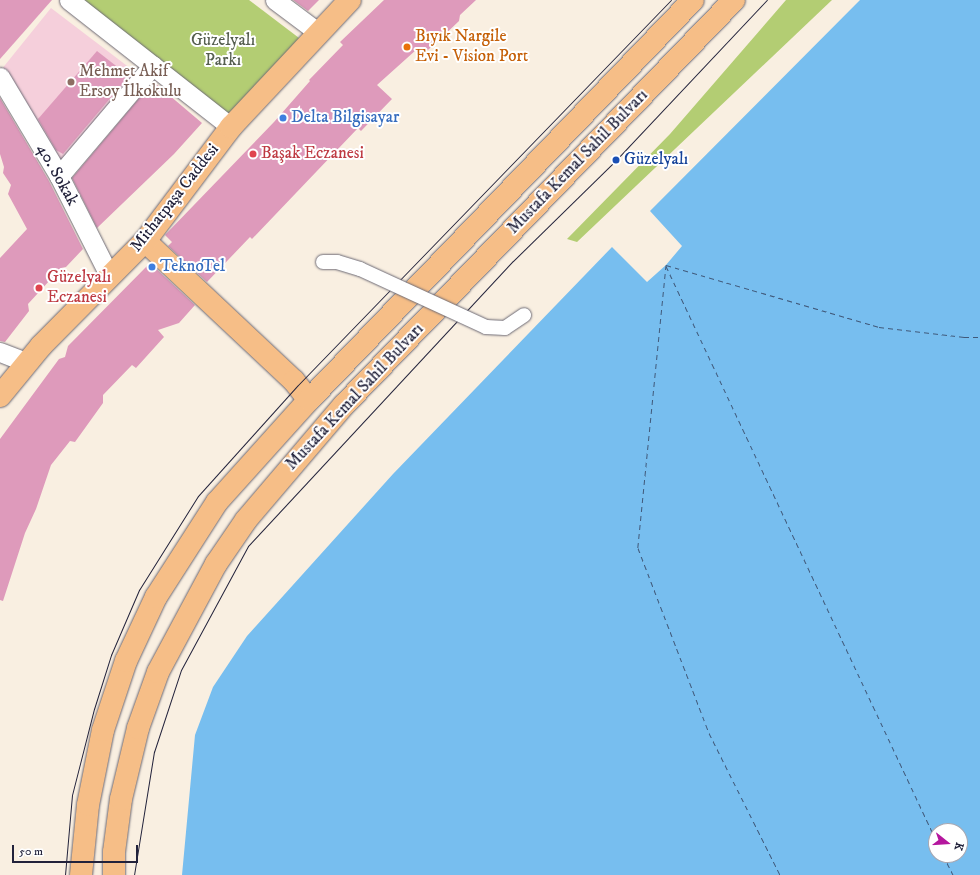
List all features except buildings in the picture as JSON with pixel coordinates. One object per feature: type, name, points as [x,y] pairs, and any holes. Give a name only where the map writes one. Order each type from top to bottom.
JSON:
[{"type":"main road","name":"Mithatpaşa Caddesi","points":[[0,396],[26,362],[109,275],[145,241],[231,127],[350,0]]},
{"type":"main road","name":"Mustafa Kemal Sahil Bulvarı","points":[[81,875],[88,805],[103,730],[126,661],[156,597],[217,502],[309,400],[693,0]]},
{"type":"main road","name":"Mustafa Kemal Sahil Bulvarı","points":[[114,875],[114,852],[121,799],[138,728],[158,672],[216,564],[246,520],[344,405],[734,0]]},
{"type":"main road","points":[[145,241],[294,381],[309,400]]},
{"type":"street","points":[[69,0],[231,127]]},
{"type":"street","points":[[275,0],[319,33]]},
{"type":"street","points":[[59,176],[153,65]]},
{"type":"street","name":"40. Sokak","points":[[0,77],[59,176],[109,275]]},
{"type":"street","points":[[324,262],[342,263],[360,269],[486,327],[505,328],[524,315]]},
{"type":"street","points":[[0,352],[26,362]]},
{"type":"shaded area","name":"Mehmet Akif Ersoy İlkokulu","points":[[51,8],[139,75],[61,166],[1,70]]},
{"type":"green space","name":"Güzelyalı Parkı","points":[[75,0],[249,0],[303,41],[228,120]]},
{"type":"green space","points":[[786,0],[832,0],[577,242],[567,239],[670,134]]},
{"type":"water","points":[[860,0],[980,0],[980,875],[182,875],[195,735],[213,687],[247,636],[393,474],[612,247],[647,282],[666,265],[682,246],[650,211]]},
{"type":"ferry route","points":[[666,265],[638,548],[709,733],[780,875]]},
{"type":"ferry route","points":[[666,265],[879,327],[964,337],[980,337]]},
{"type":"ferry route","points":[[666,266],[928,823]]},
{"type":"ferry route","points":[[947,863],[953,875]]},
{"type":"tram line","points":[[65,875],[72,795],[94,709],[111,655],[139,590],[198,496],[298,385],[671,0]]},
{"type":"tram line","points":[[134,875],[154,752],[181,670],[248,546],[513,261],[616,160],[767,0]]},
{"type":"place","name":"Bıyık Nargile Evi - Vision Port","points":[[407,47]]},
{"type":"place","name":"Mehmet Akif Ersoy İlkokulu","points":[[71,82]]},
{"type":"place","name":"Delta Bilgisayar","points":[[283,118]]},
{"type":"place","name":"Başak Eczanesi","points":[[253,154]]},
{"type":"place","name":"Güzelyalı","points":[[616,160]]},
{"type":"place","name":"TeknoTel","points":[[152,267]]},
{"type":"place","name":"Güzelyalı Eczanesi","points":[[39,288]]}]
